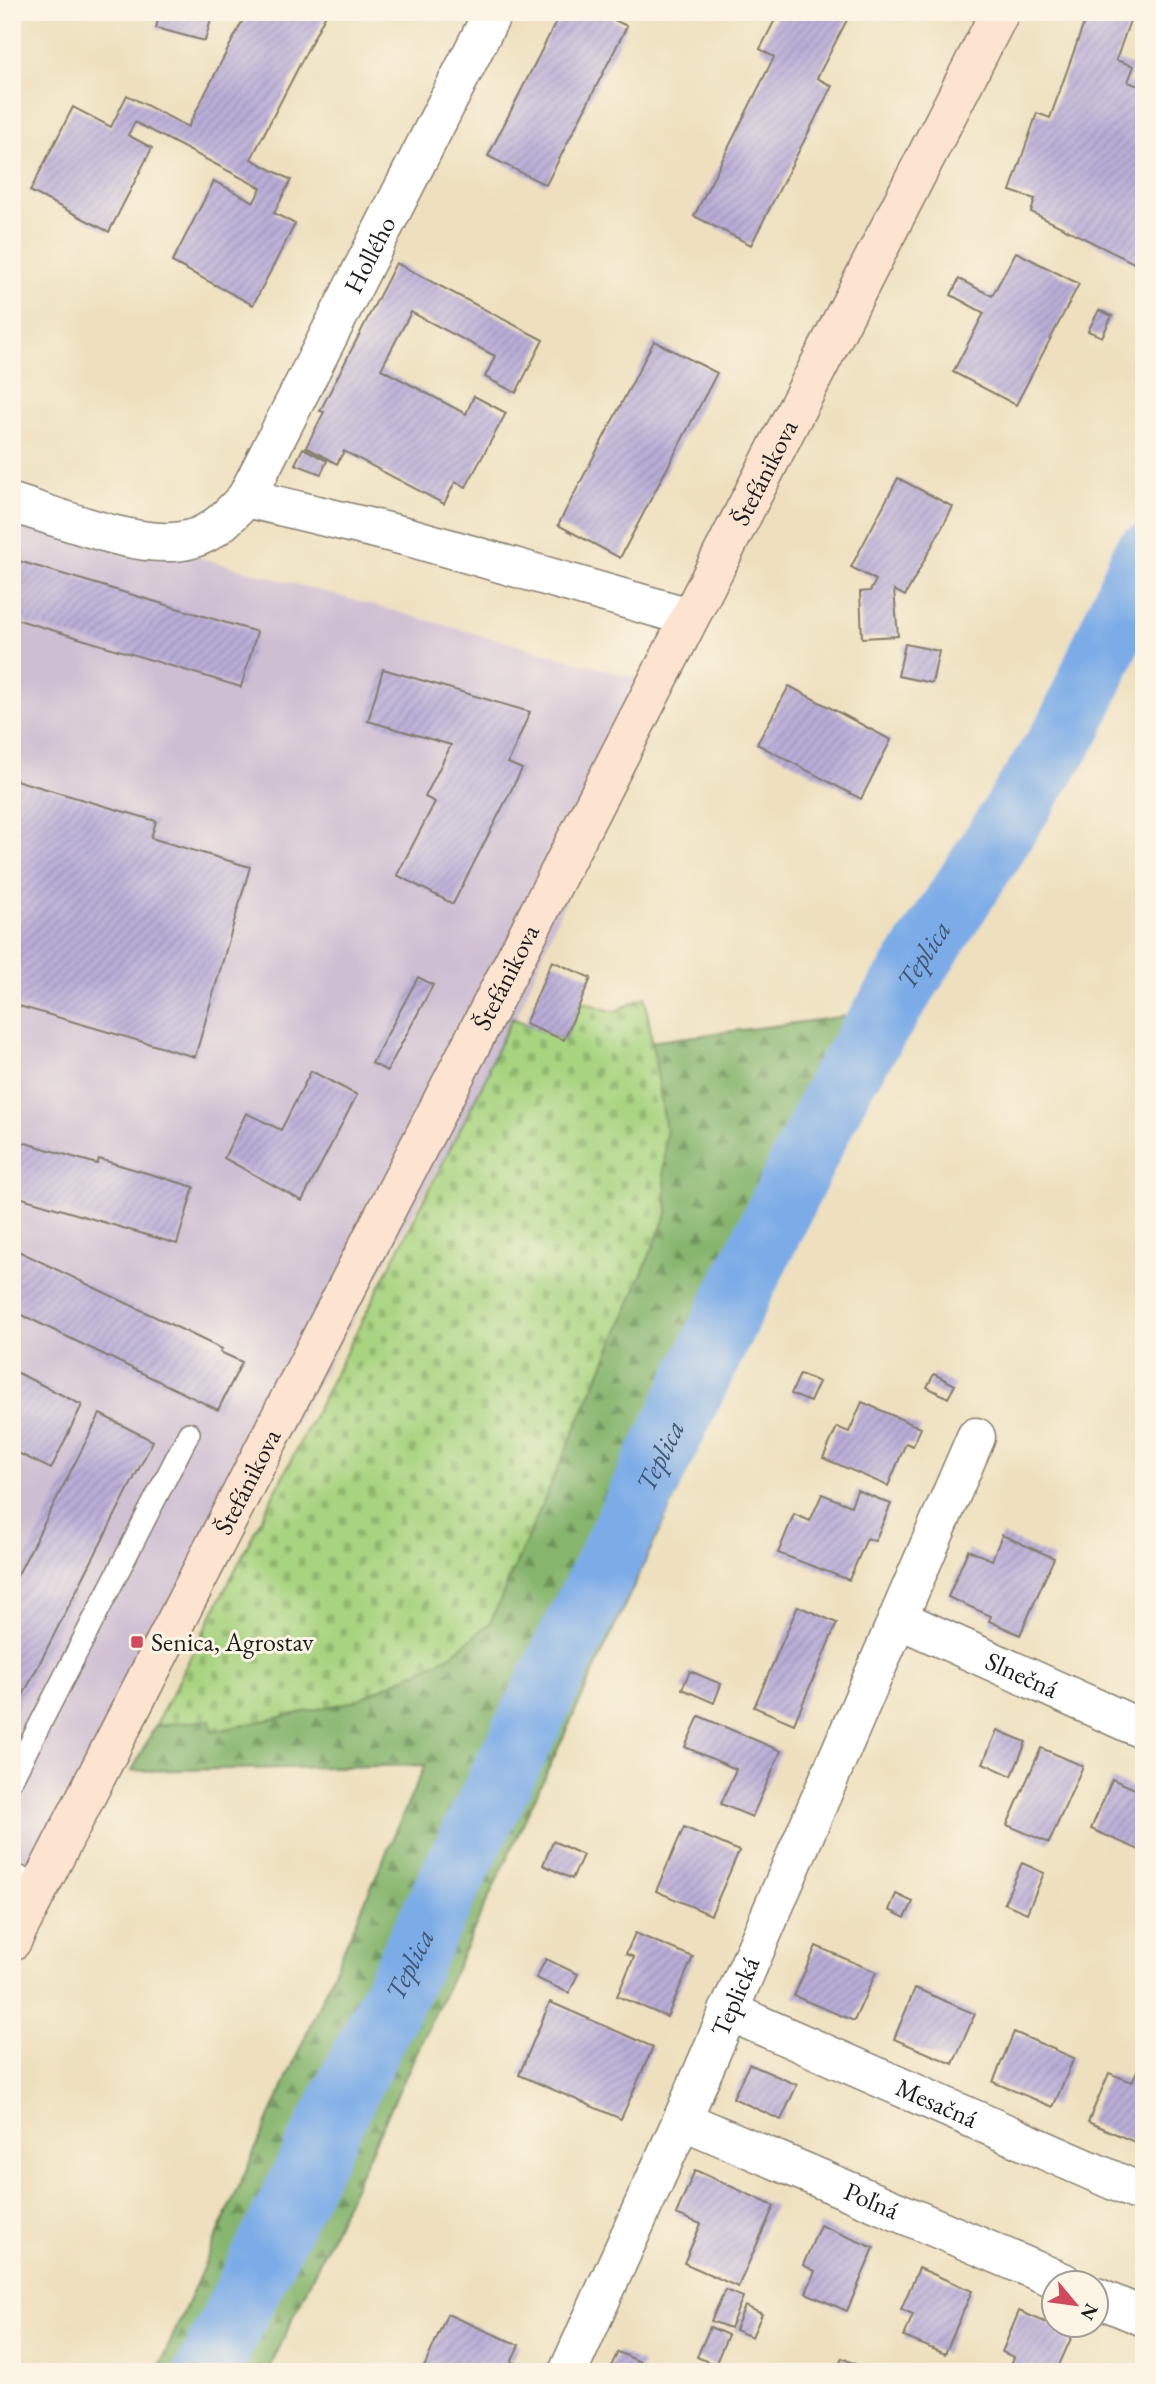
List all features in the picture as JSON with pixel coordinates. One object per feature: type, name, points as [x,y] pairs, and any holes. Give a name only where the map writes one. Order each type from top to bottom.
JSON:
[{"type":"street","name":"Hollého","points":[[12,503],[136,540],[167,543],[192,539],[218,526],[246,498],[396,198],[493,12]]},
{"type":"street","name":"Štefánikova","points":[[12,1941],[26,1880],[689,617],[1000,12]]},
{"type":"street","points":[[246,498],[409,537],[689,617]]},
{"type":"street","name":"Teplická","points":[[568,2372],[682,2120],[900,1619],[976,1437]]},
{"type":"street","name":"Slnečná","points":[[900,1619],[1144,1730]]},
{"type":"street","name":"Mesačná","points":[[728,2011],[1144,2194]]},
{"type":"street","name":"Poľná","points":[[682,2120],[1040,2273]]},
{"type":"street","points":[[1110,2303],[1144,2317]]},
{"type":"lane","points":[[12,1779],[189,1433]]},
{"type":"shaded area","points":[[12,506],[655,683],[498,1062],[12,1924]]},
{"type":"green space","points":[[645,997],[666,1131],[664,1171],[668,1211],[490,1623],[450,1656],[355,1701],[212,1732],[210,1720],[156,1725],[490,1070],[488,1068],[512,1018],[564,1040],[581,1001],[614,1012]]},
{"type":"green space","points":[[902,1009],[268,2372],[157,2372],[425,1765],[132,1771],[498,1062]]},
{"type":"building","points":[[160,12],[213,12],[205,41],[156,28]]},
{"type":"building","points":[[247,12],[327,12],[251,159],[291,180],[274,213],[295,224],[253,305],[172,262],[214,181],[254,202],[261,188],[135,122],[128,135],[152,148],[109,232],[30,191],[73,107],[111,127],[127,95],[188,127]]},
{"type":"building","points":[[561,12],[616,12],[612,19],[627,26],[546,185],[488,156]]},
{"type":"building","points":[[779,12],[851,12],[817,78],[832,86],[751,245],[694,216],[774,57],[760,49]]},
{"type":"building","points":[[1088,12],[1133,12],[1116,60],[1134,66],[1128,82],[1144,88],[1144,268],[1031,212],[1035,199],[1010,191],[1037,113],[1050,118]]},
{"type":"building","points":[[1016,252],[1079,284],[1016,405],[953,372],[984,313],[951,295],[959,279],[992,296]]},
{"type":"building","points":[[396,263],[543,340],[516,393],[485,377],[495,356],[411,312],[381,369],[466,414],[474,396],[506,413],[466,487],[455,482],[444,504],[344,451],[337,464],[306,447],[324,412],[320,411]]},
{"type":"building","points":[[1099,310],[1112,316],[1102,337],[1088,331]]},
{"type":"building","points":[[654,341],[717,373],[620,558],[558,525]]},
{"type":"building","points":[[303,448],[327,461],[321,474],[295,464]]},
{"type":"building","points":[[898,478],[953,507],[905,596],[894,590],[898,636],[862,638],[860,592],[870,591],[876,580],[851,567]]},
{"type":"building","points":[[12,559],[257,632],[241,687],[12,618]]},
{"type":"building","points":[[905,644],[939,651],[932,683],[898,676]]},
{"type":"building","points":[[383,669],[530,712],[508,763],[522,769],[453,904],[397,875],[435,802],[425,797],[451,745],[368,721]]},
{"type":"building","points":[[789,686],[891,740],[861,799],[757,744]]},
{"type":"building","points":[[12,779],[156,821],[151,838],[250,867],[195,1057],[12,1004]]},
{"type":"building","points":[[552,961],[591,978],[564,1040],[525,1024]]},
{"type":"building","points":[[418,977],[433,985],[387,1071],[372,1063]]},
{"type":"building","points":[[311,1071],[357,1095],[302,1201],[224,1158],[246,1113],[281,1130]]},
{"type":"building","points":[[12,1139],[97,1164],[99,1159],[194,1187],[177,1244],[12,1195]]},
{"type":"building","points":[[12,1248],[222,1349],[220,1352],[242,1362],[218,1410],[12,1310]]},
{"type":"building","points":[[12,1370],[82,1405],[51,1469],[12,1450]]},
{"type":"building","points":[[800,1374],[819,1382],[810,1402],[791,1394]]},
{"type":"building","points":[[934,1374],[955,1385],[948,1398],[927,1387]]},
{"type":"building","points":[[862,1402],[921,1428],[913,1446],[906,1443],[888,1486],[823,1458],[837,1427],[849,1432]]},
{"type":"building","points":[[100,1414],[153,1441],[12,1717],[12,1586]]},
{"type":"building","points":[[857,1490],[891,1504],[875,1541],[867,1538],[849,1580],[778,1553],[794,1514],[810,1521],[822,1494],[851,1506]]},
{"type":"building","points":[[1002,1535],[1054,1558],[1020,1635],[989,1621],[991,1616],[948,1597],[968,1550],[992,1560]]},
{"type":"building","points":[[798,1606],[837,1623],[794,1724],[754,1707]]},
{"type":"building","points":[[690,1671],[721,1684],[714,1703],[682,1689]]},
{"type":"building","points":[[699,1716],[781,1751],[752,1817],[721,1804],[736,1769],[685,1747]]},
{"type":"building","points":[[997,1730],[1026,1742],[1012,1776],[983,1763]]},
{"type":"building","points":[[1041,1748],[1083,1766],[1049,1843],[1007,1825]]},
{"type":"building","points":[[1112,1779],[1144,1793],[1144,1852],[1091,1829]]},
{"type":"building","points":[[684,1827],[739,1851],[711,1915],[656,1891]]},
{"type":"building","points":[[553,1841],[583,1855],[572,1879],[543,1865]]},
{"type":"building","points":[[1022,1863],[1044,1873],[1027,1913],[1004,1903]]},
{"type":"building","points":[[896,1894],[913,1902],[905,1918],[889,1910]]},
{"type":"building","points":[[635,1933],[693,1957],[667,2017],[617,1996],[634,1957],[626,1954]]},
{"type":"building","points":[[816,1946],[876,1972],[854,2021],[794,1996]]},
{"type":"building","points":[[546,1959],[578,1974],[569,1993],[536,1978]]},
{"type":"building","points":[[915,1988],[975,2014],[953,2064],[894,2039]]},
{"type":"building","points":[[550,2002],[653,2047],[621,2119],[519,2075]]},
{"type":"building","points":[[1014,2032],[1074,2058],[1053,2107],[993,2082]]},
{"type":"building","points":[[1144,2055],[1144,2146],[1088,2122],[1109,2073],[1132,2082]]},
{"type":"building","points":[[749,2064],[797,2085],[781,2120],[733,2098]]},
{"type":"building","points":[[695,2170],[774,2206],[738,2287],[684,2263],[701,2224],[676,2214]]},
{"type":"building","points":[[820,2225],[874,2248],[847,2311],[806,2293],[815,2271],[803,2265]]},
{"type":"building","points":[[919,2268],[972,2291],[945,2354],[904,2337],[913,2314],[901,2309]]},
{"type":"building","points":[[725,2290],[743,2297],[730,2328],[711,2321]]},
{"type":"building","points":[[745,2306],[762,2314],[752,2337],[735,2330]]},
{"type":"building","points":[[1019,2311],[1040,2320],[1040,2338],[1071,2338],[1056,2372],[1008,2372],[1014,2357],[1002,2352]]},
{"type":"building","points":[[447,2314],[519,2345],[511,2362],[516,2364],[513,2372],[422,2372]]},
{"type":"building","points":[[710,2327],[728,2335],[715,2365],[697,2357]]},
{"type":"building","points":[[618,2352],[643,2363],[640,2372],[608,2372]]},
{"type":"building","points":[[842,2358],[855,2364],[851,2372],[836,2372]]},
{"type":"waterway","name":"Teplica","points":[[207,2372],[577,1626],[841,1083],[1070,726],[1144,557]]},
{"type":"place","name":"Senica, Agrostav","points":[[137,1642]]}]
